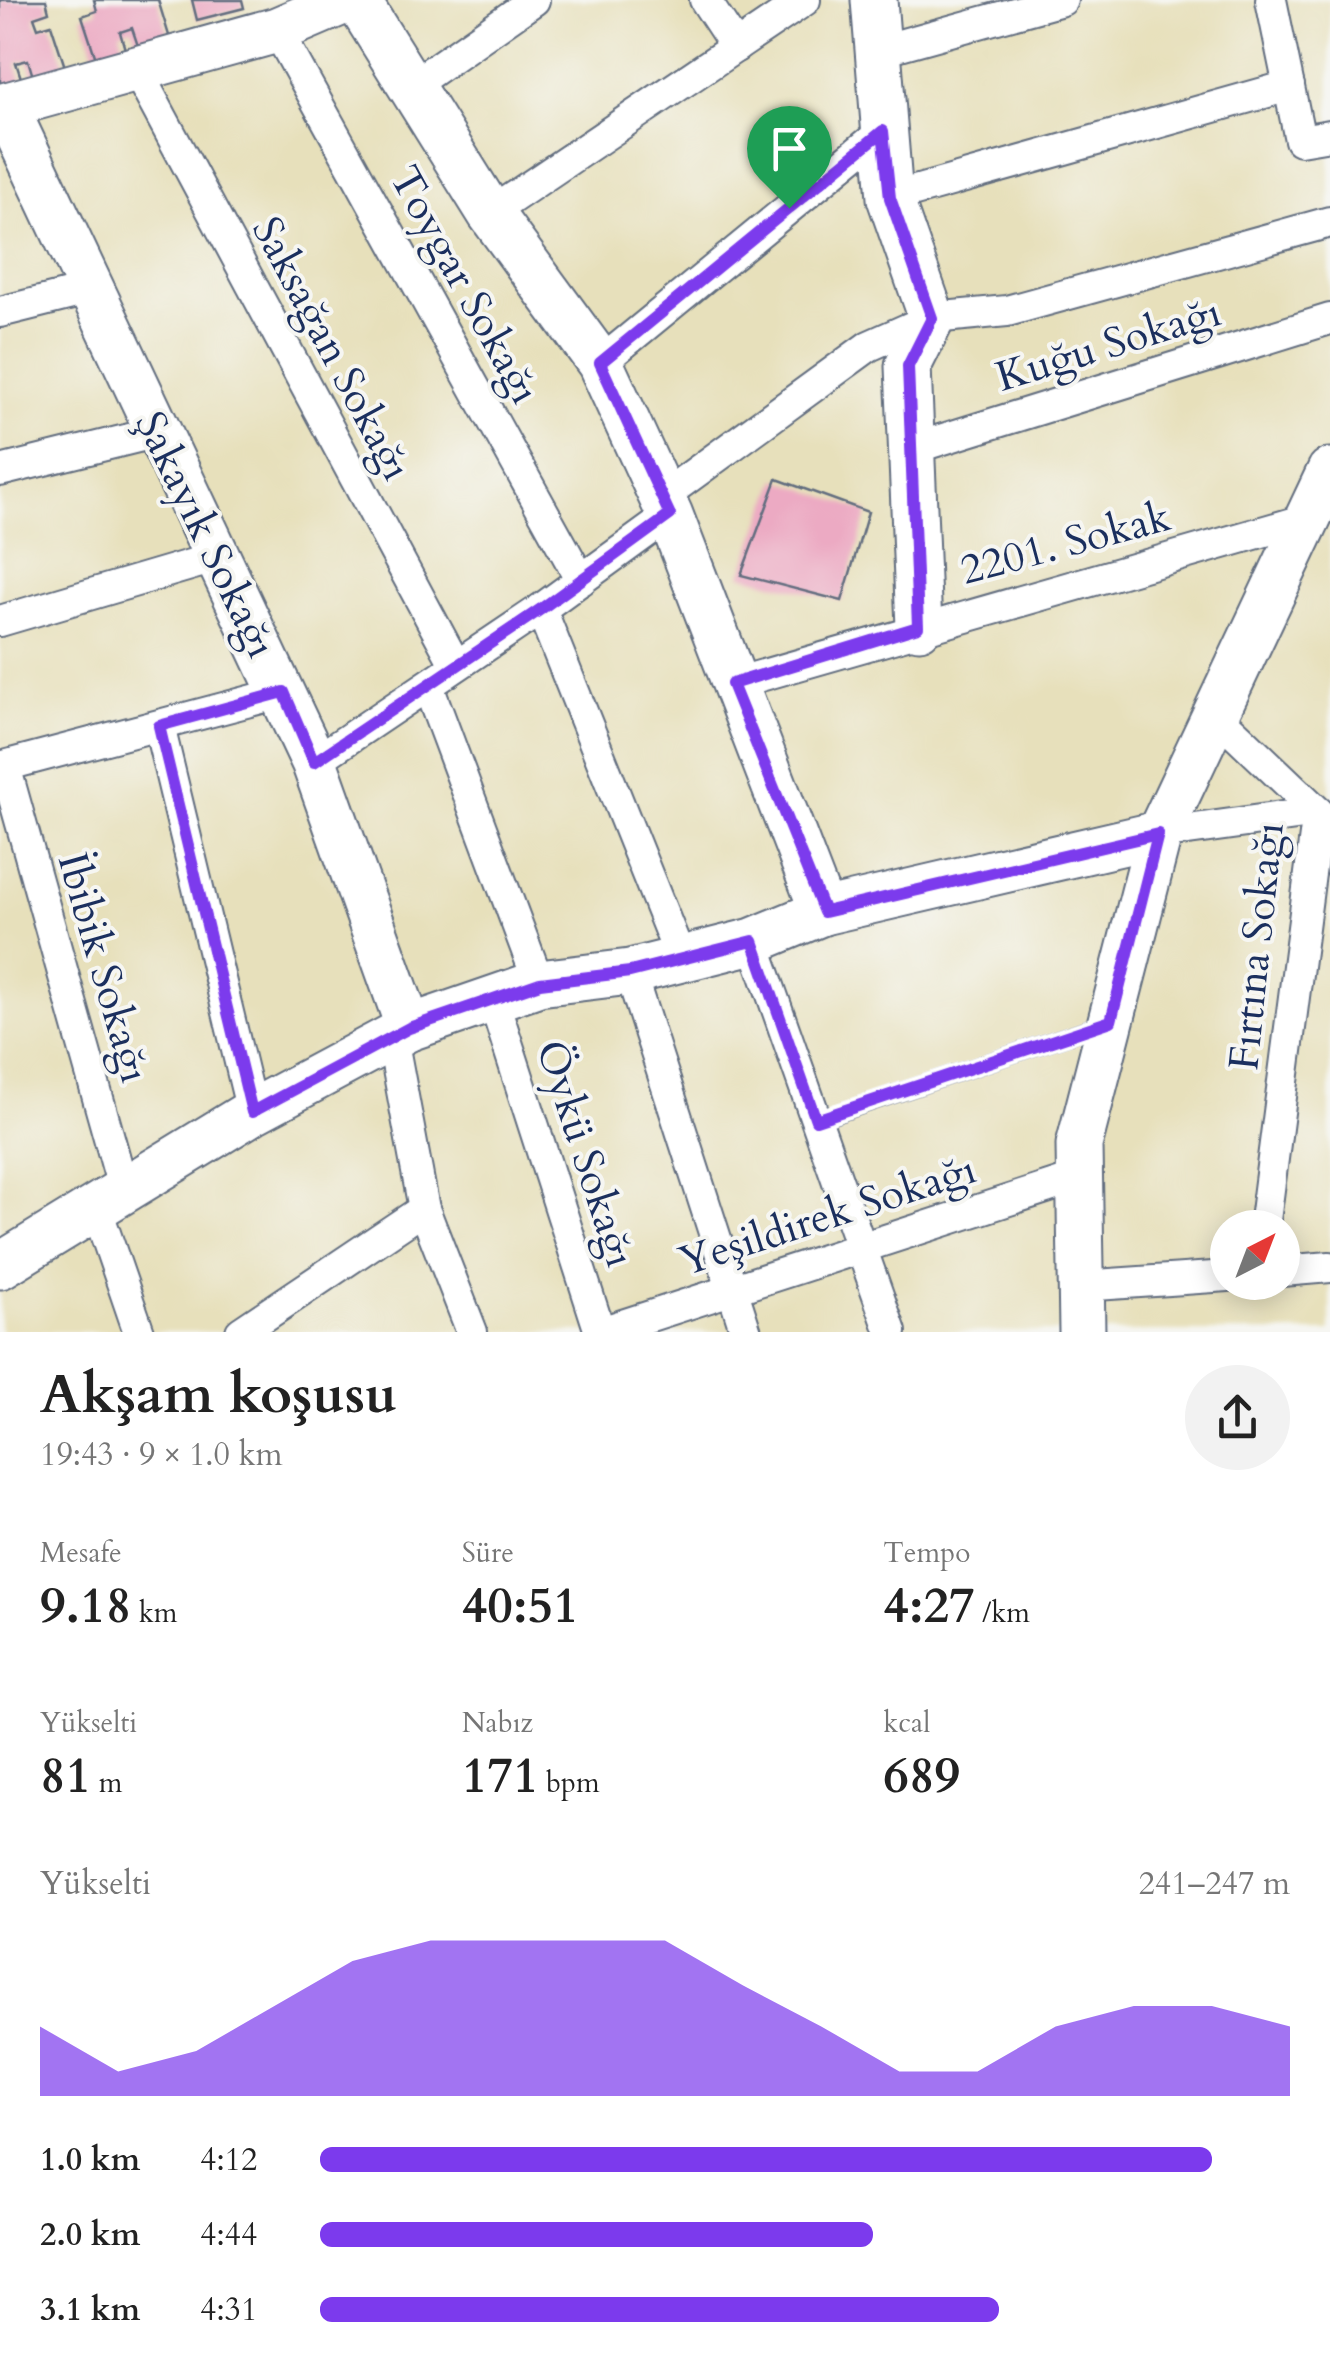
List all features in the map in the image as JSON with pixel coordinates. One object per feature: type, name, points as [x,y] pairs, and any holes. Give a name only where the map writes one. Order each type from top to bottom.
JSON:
[{"type":"street","points":[[2,106],[277,30],[347,0]]},
{"type":"street","points":[[357,0],[490,214],[600,363],[666,506],[732,684],[824,912]]},
{"type":"street","points":[[411,86],[534,0]]},
{"type":"street","points":[[704,0],[736,46]]},
{"type":"street","points":[[490,214],[805,0]]},
{"type":"street","points":[[874,0],[890,198],[932,318],[908,366],[918,627]]},
{"type":"street","points":[[878,51],[1062,0]]},
{"type":"street","points":[[1271,0],[1300,140],[1330,136]]},
{"type":"street","name":"Toygar Sokağı","points":[[277,30],[580,580]]},
{"type":"street","name":"Saksağan Sokağı","points":[[137,71],[454,664]]},
{"type":"street","points":[[890,198],[1289,86]]},
{"type":"street","name":"Şakayık Sokağı","points":[[2,106],[214,558],[284,692],[314,762],[400,1033]]},
{"type":"street","points":[[600,363],[883,131]]},
{"type":"street","points":[[314,762],[580,580],[666,506],[869,346],[932,318],[1007,311],[1330,222]]},
{"type":"street","points":[[0,312],[88,290]]},
{"type":"street","name":"Kuğu Sokağı","points":[[912,449],[1330,319]]},
{"type":"street","points":[[0,470],[158,432]]},
{"type":"street","points":[[1082,1332],[1079,1145],[1158,834],[1322,490]]},
{"type":"street","name":"2201. Sokak","points":[[732,684],[918,627],[1322,490]]},
{"type":"street","points":[[0,621],[214,558]]},
{"type":"street","points":[[541,609],[681,959]]},
{"type":"street","points":[[428,686],[540,983]]},
{"type":"street","points":[[2,767],[284,692]]},
{"type":"street","name":"Fırtına Sokağı","points":[[1216,714],[1318,812],[1266,1210]]},
{"type":"street","points":[[159,726],[252,1112]]},
{"type":"street","name":"İbibik Sokağı","points":[[2,767],[110,1199],[139,1332]]},
{"type":"street","points":[[0,1265],[252,1112],[400,1033],[493,999],[540,983],[630,972],[753,941],[824,912],[1158,834],[1318,812]]},
{"type":"street","points":[[753,941],[890,1332]]},
{"type":"street","points":[[630,972],[746,1332]]},
{"type":"street","name":"Öykü Sokağı","points":[[493,999],[601,1332]]},
{"type":"street","points":[[400,1033],[424,1209],[472,1332]]},
{"type":"street","name":"Yeşildirek Sokağı","points":[[601,1332],[1080,1177]]},
{"type":"street","points":[[241,1332],[276,1320],[424,1209]]},
{"type":"street","points":[[1300,1270],[1330,1267]]},
{"type":"street","points":[[1081,1286],[1210,1277]]},
{"type":"lane","points":[[816,1120],[1111,1021]]},
{"type":"building","points":[[0,0],[46,0],[49,12],[34,17],[38,28],[51,24],[66,70],[34,80],[28,60],[16,63],[23,84],[0,91]]},
{"type":"building","points":[[94,0],[158,0],[170,39],[139,49],[132,28],[120,32],[126,53],[97,62],[82,16],[97,11]]},
{"type":"building","points":[[192,0],[242,0],[244,8],[197,20]]},
{"type":"building","points":[[777,479],[868,512],[842,601],[741,575]]},
{"type":"route","points":[[883,131],[890,198],[932,318],[908,366],[918,627],[732,684],[824,912],[1158,834],[1111,1021],[816,1120],[753,941],[630,972],[540,983],[409,1028],[252,1112],[159,726],[284,692],[314,762],[428,686],[454,664],[541,609],[670,515],[600,363],[789,208],[883,131]]}]
